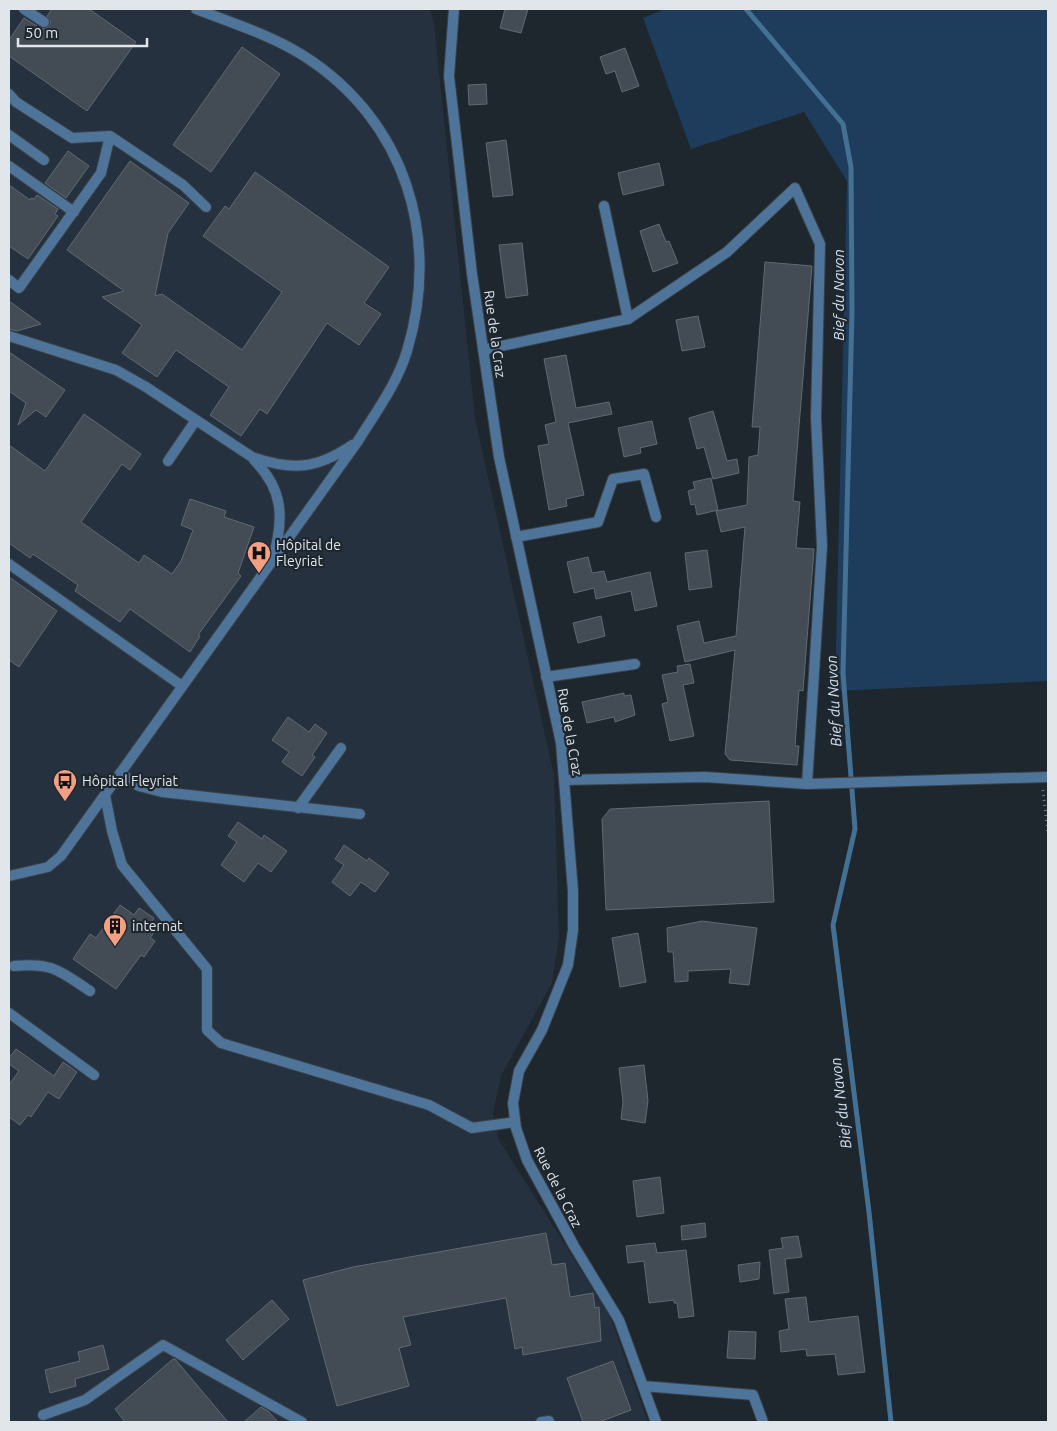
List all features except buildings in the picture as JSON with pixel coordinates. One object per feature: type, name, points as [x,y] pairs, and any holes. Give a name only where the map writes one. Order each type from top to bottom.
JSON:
[{"type":"street","points":[[24,9],[44,22]]},
{"type":"street","points":[[9,876],[48,867],[61,856],[105,795],[358,441],[391,390],[407,352],[418,307],[420,270],[416,220],[406,178],[386,139],[363,108],[330,76],[304,56],[266,36],[196,9]]},
{"type":"street","name":"Rue de la Craz","points":[[454,9],[449,76],[483,350],[499,457],[561,743],[573,891],[573,930],[568,965],[556,996],[519,1070],[512,1103],[515,1122],[527,1160],[574,1246],[619,1320],[656,1422]]},
{"type":"street","points":[[9,94],[16,102],[72,138],[110,136],[183,186],[206,207]]},
{"type":"street","points":[[9,135],[44,160]]},
{"type":"street","points":[[9,280],[19,288],[101,174],[110,136]]},
{"type":"street","points":[[9,166],[74,212]]},
{"type":"street","points":[[483,350],[628,319],[727,252],[795,188],[820,244],[816,418],[822,546],[807,784]]},
{"type":"street","points":[[604,206],[628,319]]},
{"type":"street","points":[[9,336],[116,370],[252,457],[267,473],[280,508],[281,528],[272,561]]},
{"type":"street","points":[[168,461],[196,420]]},
{"type":"street","points":[[252,457],[288,467],[312,465],[332,458],[358,441]]},
{"type":"street","points":[[516,537],[598,522],[614,479],[644,474],[656,517]]},
{"type":"street","points":[[9,564],[182,686]]},
{"type":"street","points":[[546,677],[635,664]]},
{"type":"street","points":[[298,808],[341,748]]},
{"type":"street","points":[[120,773],[140,786],[162,792],[360,814]]},
{"type":"street","points":[[565,780],[705,777],[807,784],[1048,777]]},
{"type":"street","points":[[105,795],[112,831],[122,865],[207,969],[207,1030],[222,1043],[429,1105],[472,1128],[515,1122]]},
{"type":"street","points":[[14,966],[35,964],[54,968],[90,991]]},
{"type":"street","points":[[9,1013],[94,1075]]},
{"type":"street","points":[[43,1416],[85,1400],[163,1345],[302,1422]]},
{"type":"street","points":[[643,1386],[753,1395],[763,1422]]},
{"type":"path","points":[[1048,777],[1042,792],[1048,834]]},
{"type":"shaded area","name":"Hôpital de Fleyriat","points":[[9,9],[430,9],[434,23],[475,418],[554,775],[559,938],[552,983],[501,1076],[493,1113],[499,1140],[610,1316],[648,1422],[9,1422]]},
{"type":"shaded area","points":[[665,9],[1048,9],[1048,681],[835,691],[847,181],[804,112],[691,149],[643,18]]},
{"type":"waterway","name":"Bief du Navon","points":[[746,9],[843,124],[851,167],[852,312],[843,673],[855,829],[833,925],[869,1212],[891,1422]]},
{"type":"place","name":"Hôpital de Fleyriat","points":[[259,574]]},
{"type":"place","name":"Hôpital Fleyriat","points":[[65,802]]},
{"type":"place","name":"internat","points":[[115,947]]}]
